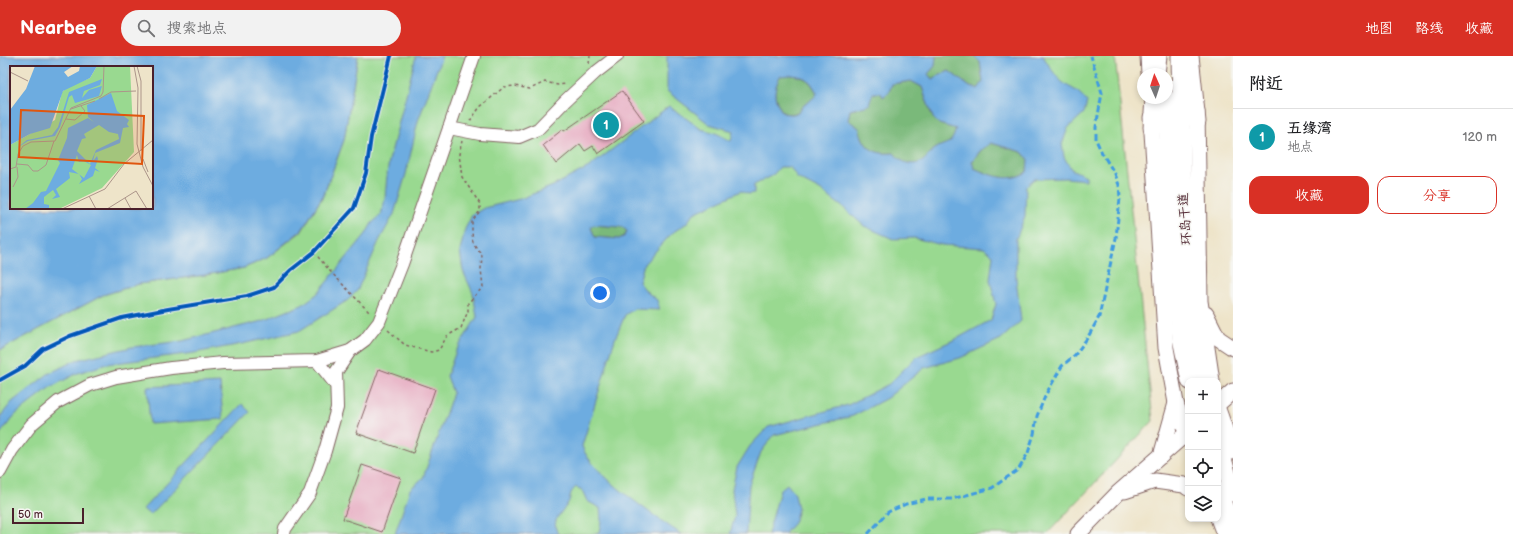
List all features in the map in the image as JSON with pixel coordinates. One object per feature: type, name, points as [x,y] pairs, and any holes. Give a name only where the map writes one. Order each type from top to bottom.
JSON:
[{"type":"highway","points":[[1157,68],[1158,56]]},
{"type":"highway","points":[[1165,56],[1165,68]]},
{"type":"highway","name":"环岛干道","points":[[1180,56],[1174,124],[1172,234],[1180,331],[1189,378]]},
{"type":"highway","points":[[1174,124],[1190,56]]},
{"type":"highway","points":[[1159,104],[1174,124]]},
{"type":"highway","name":"环岛干道","points":[[1168,104],[1174,124],[1184,204],[1193,337],[1203,378]]},
{"type":"highway","points":[[1220,450],[1233,493]]},
{"type":"highway","points":[[1221,500],[1233,530]]},
{"type":"main road","points":[[1148,56],[1149,68]]},
{"type":"main road","points":[[1185,429],[1176,402],[1166,348],[1174,124],[1196,56]]},
{"type":"main road","points":[[1156,104],[1174,124],[1212,378]]},
{"type":"main road","points":[[1200,301],[1218,338],[1233,348]]},
{"type":"main road","points":[[1221,401],[1233,391]]},
{"type":"main road","points":[[1161,456],[1176,402]]},
{"type":"main road","points":[[1220,414],[1233,452]]},
{"type":"main road","points":[[1078,534],[1118,493],[1185,437]]},
{"type":"main road","points":[[1118,493],[1155,481],[1185,486]]},
{"type":"main road","points":[[1220,522],[1224,534]]},
{"type":"street","points":[[0,472],[12,450],[32,424],[58,402],[90,385],[116,377],[171,368],[223,363],[317,361],[350,351],[365,340],[379,322],[402,264],[474,56]]},
{"type":"street","points":[[449,128],[480,134],[519,137],[538,129],[595,73],[617,56]]},
{"type":"street","points":[[284,534],[285,529],[310,493],[325,451],[337,408],[336,372],[350,351]]},
{"type":"street","points":[[317,361],[337,386]]},
{"type":"path","points":[[587,68],[590,62],[590,56]]},
{"type":"path","points":[[314,252],[360,303],[379,322],[405,344],[431,352],[439,350],[446,336],[461,328],[468,311],[468,303],[483,287],[481,269],[482,255],[473,243],[472,232],[472,221],[480,212],[480,204],[462,177],[459,154],[464,130],[480,107],[504,87],[515,86],[530,89],[545,82],[558,85],[568,84]]},
{"type":"path","points":[[308,256],[319,246]]},
{"type":"green space","points":[[358,56],[1115,56],[1153,421],[1047,534],[0,534],[0,350],[103,295],[139,284],[244,268],[267,258],[302,231],[324,194],[344,140]]},
{"type":"green space","points":[[936,56],[974,56],[980,62],[983,83],[978,89],[970,87],[949,71],[932,79],[928,74],[935,66]]},
{"type":"green space","points":[[780,75],[802,77],[810,83],[817,93],[796,113],[783,113],[777,103],[775,91]]},
{"type":"green space","points":[[911,81],[922,87],[933,118],[939,124],[956,129],[951,141],[935,149],[923,161],[917,164],[906,163],[899,159],[894,153],[880,153],[870,149],[864,141],[859,128],[848,121],[850,110],[856,109],[873,93],[881,93],[883,97],[889,92],[892,84]]},
{"type":"green space","points":[[991,143],[1022,152],[1028,159],[1027,172],[1007,178],[987,174],[974,168],[972,162],[981,150]]},
{"type":"green space","points":[[593,225],[622,227],[627,230],[625,236],[619,239],[595,237],[591,228]]},
{"type":"water","points":[[0,56],[358,56],[344,140],[324,194],[302,230],[267,258],[244,268],[139,284],[103,295],[0,350]]},
{"type":"water","points":[[416,56],[442,56],[418,121],[406,174],[394,214],[379,241],[357,291],[348,300],[299,331],[194,353],[107,364],[78,373],[49,388],[15,415],[0,434],[0,417],[12,402],[48,374],[76,360],[132,347],[182,341],[262,321],[302,305],[317,294],[366,234],[372,223],[381,215],[385,199],[389,161]]},
{"type":"water","points":[[667,56],[936,56],[935,66],[928,74],[932,79],[949,71],[970,87],[978,89],[983,82],[980,62],[974,56],[1043,56],[1059,79],[1078,93],[1087,102],[1084,113],[1068,128],[1062,144],[1064,157],[1071,169],[1086,176],[1086,180],[1066,178],[1034,179],[1026,186],[1025,216],[1016,239],[1016,278],[1021,321],[1001,339],[960,358],[924,368],[887,398],[853,416],[774,435],[761,452],[749,485],[746,534],[730,534],[735,516],[732,489],[737,467],[750,446],[768,427],[848,405],[889,384],[916,357],[958,338],[991,320],[996,304],[990,280],[993,255],[984,248],[942,245],[914,238],[893,239],[864,226],[844,208],[820,190],[797,178],[790,167],[780,167],[772,176],[754,185],[754,193],[748,194],[741,191],[694,213],[687,223],[672,233],[644,264],[639,282],[647,292],[657,300],[660,310],[634,309],[625,315],[615,339],[582,446],[587,457],[610,481],[641,506],[681,534],[592,534],[599,532],[601,521],[600,508],[587,501],[582,490],[576,487],[571,493],[568,503],[556,520],[555,524],[558,534],[395,534],[410,489],[423,478],[453,393],[447,376],[456,351],[477,317],[473,293],[463,271],[460,251],[465,229],[472,215],[484,208],[520,199],[553,186],[589,167],[669,106],[701,129],[716,133],[731,141],[733,131],[709,124],[667,91]],"holes":[[[792,75],[805,78],[810,82],[817,93],[796,113],[783,113],[777,103],[775,95],[776,86],[780,76]],[[911,81],[922,87],[933,118],[939,124],[956,129],[952,139],[948,143],[935,149],[925,160],[921,162],[913,164],[909,163],[902,161],[894,153],[880,153],[870,149],[864,141],[859,128],[848,120],[850,110],[869,105],[873,93],[881,93],[883,97],[889,92],[892,84]],[[991,143],[1022,152],[1028,159],[1027,172],[1007,178],[987,174],[974,168],[972,161],[981,150]],[[593,225],[622,227],[627,231],[625,236],[619,239],[595,237],[591,228]]]},
{"type":"water","points":[[220,383],[223,419],[150,424],[147,387]]},
{"type":"water","points":[[242,404],[250,412],[150,515],[143,509]]},
{"type":"water","points":[[787,484],[795,494],[798,509],[794,523],[785,534],[768,534],[780,490]]},
{"type":"building","points":[[622,91],[644,121],[598,154],[593,146],[585,151],[580,144],[556,164],[543,145],[563,129],[564,131]]},
{"type":"building","points":[[379,369],[435,389],[413,453],[356,433]]},
{"type":"building","points":[[362,465],[401,478],[382,532],[343,519]]},
{"type":"marked path","points":[[868,534],[888,512],[906,504],[926,499],[952,499],[992,488],[1019,469],[1028,453],[1034,434],[1037,416],[1046,394],[1062,366],[1075,355],[1088,337],[1099,317],[1116,238],[1120,198],[1119,185],[1115,174],[1096,140],[1096,127],[1102,93],[1091,56]]},
{"type":"cycle path","points":[[0,380],[25,366],[43,349],[70,336],[122,318],[247,296],[274,287],[291,270],[314,252],[354,208],[366,173],[371,137],[391,56]]},
{"type":"place","name":"五缘湾","points":[[606,125]]}]
